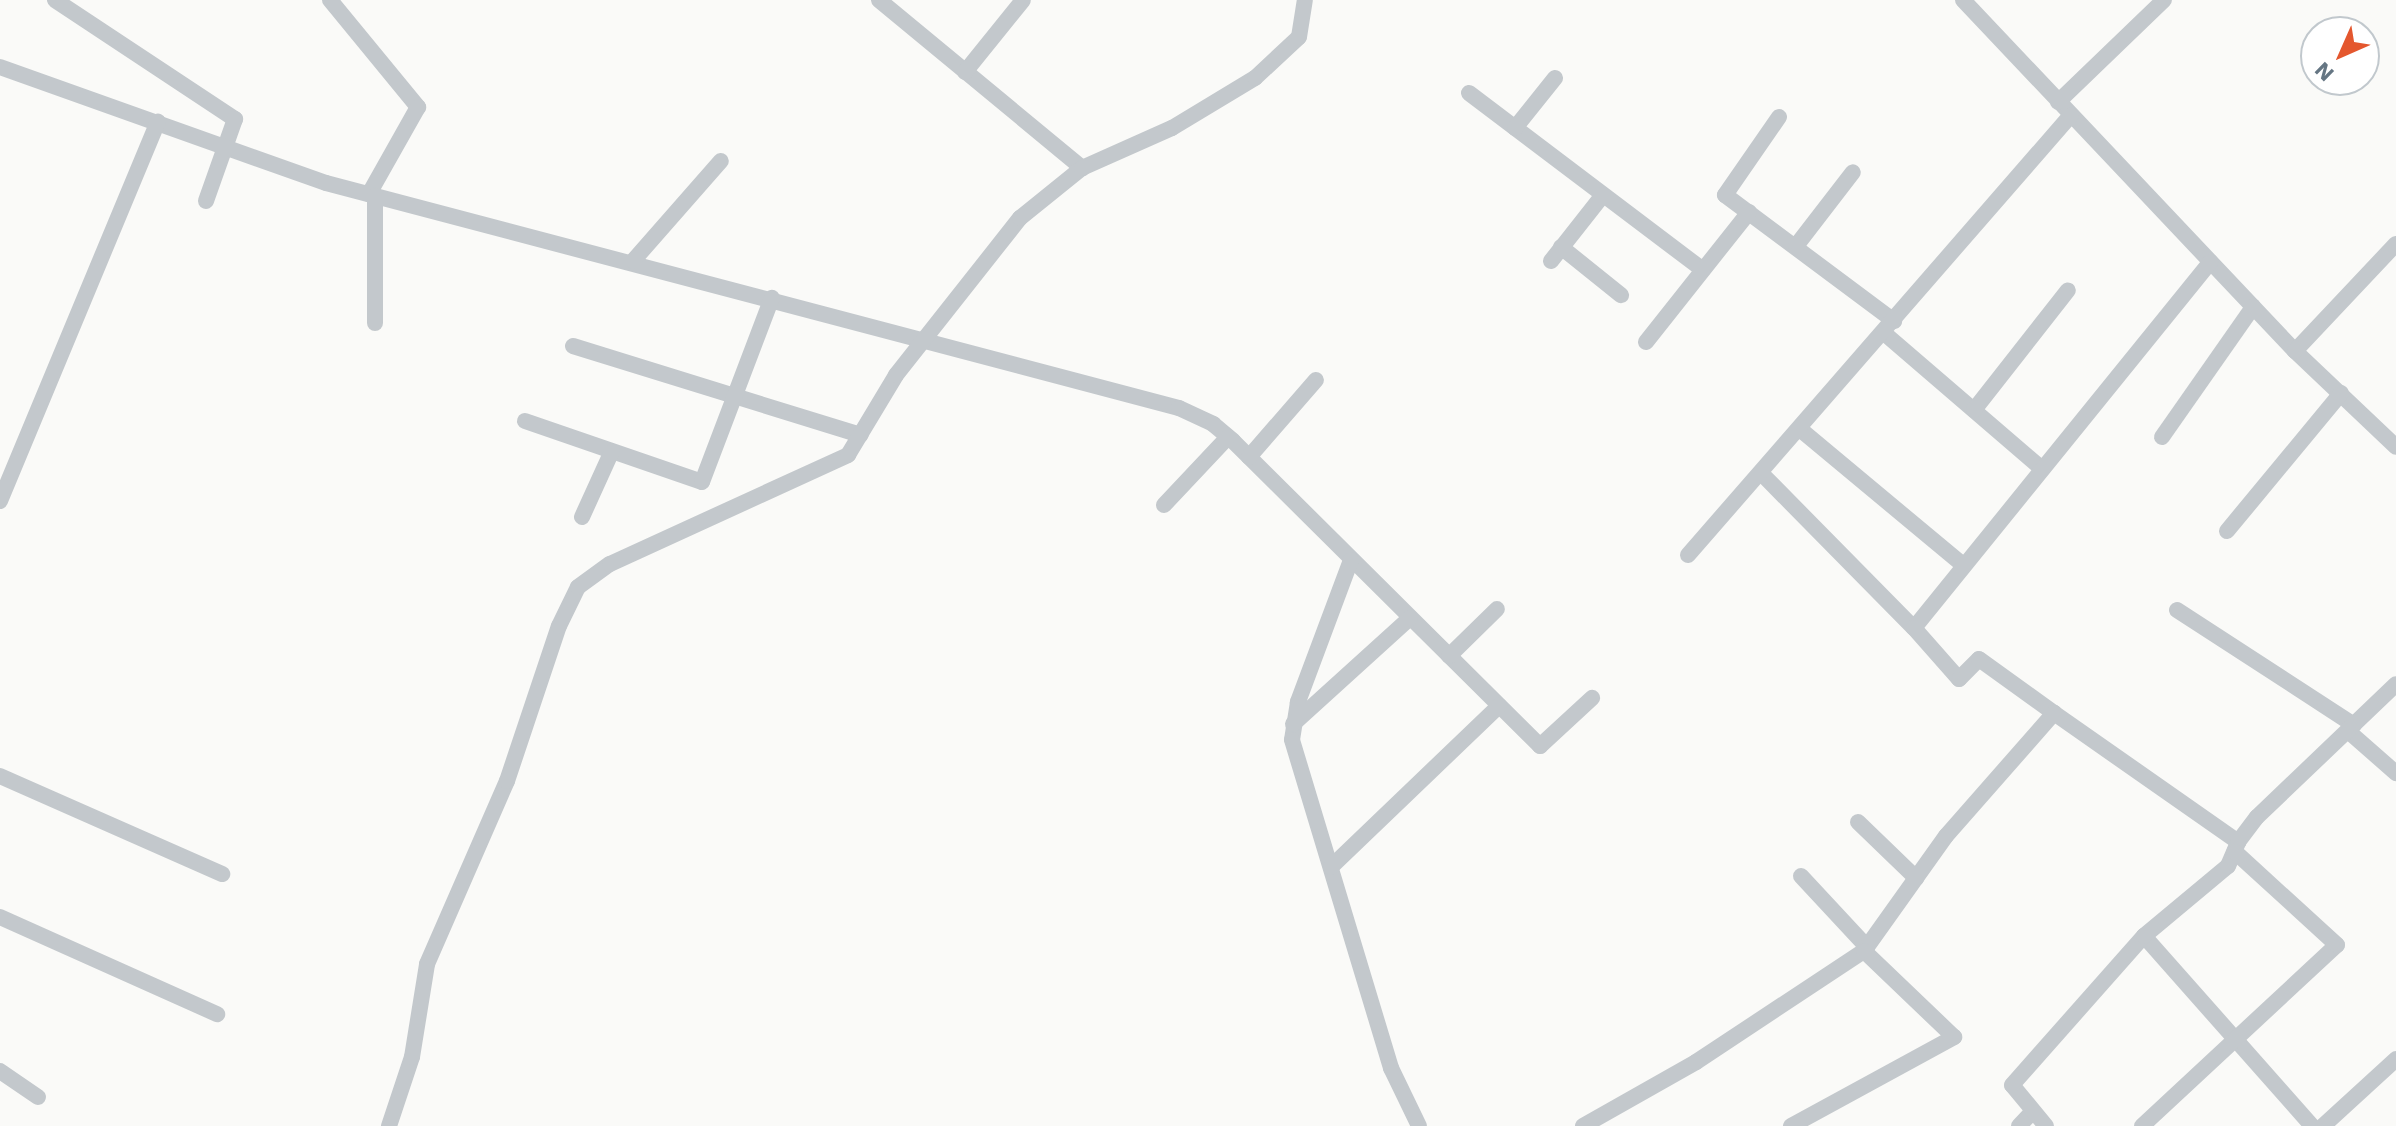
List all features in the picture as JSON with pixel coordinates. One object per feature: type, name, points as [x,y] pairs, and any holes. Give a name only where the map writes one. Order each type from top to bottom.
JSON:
[{"type":"street","points":[[55,0],[235,119],[206,201]]},
{"type":"street","points":[[330,0],[418,107],[372,195],[375,323]]},
{"type":"street","points":[[879,0],[1082,168]]},
{"type":"street","points":[[965,72],[1023,0]]},
{"type":"street","points":[[389,1126],[412,1057],[427,964],[507,781],[559,626],[578,587],[610,564],[837,463],[854,450],[896,375],[928,340],[1020,218],[1082,168],[1172,128],[1255,78],[1299,37],[1305,0]]},
{"type":"street","points":[[2058,102],[2164,0]]},
{"type":"street","points":[[1973,3],[2058,102],[2210,262],[2295,351],[2396,447]]},
{"type":"street","points":[[1,70],[372,195],[633,261],[1179,408],[1228,437],[1540,746],[1592,698]]},
{"type":"street","points":[[1515,128],[1555,78]]},
{"type":"street","points":[[1469,93],[1703,270]]},
{"type":"street","points":[[1688,555],[1801,430],[2071,115]]},
{"type":"street","points":[[1779,117],[1725,195],[1796,246],[1889,327],[1974,410],[2042,469]]},
{"type":"street","points":[[0,501],[158,122]]},
{"type":"street","points":[[633,261],[721,161]]},
{"type":"street","points":[[1796,246],[1853,172]]},
{"type":"street","points":[[1603,195],[1556,254],[1621,295]]},
{"type":"street","points":[[1646,342],[1749,212]]},
{"type":"street","points":[[2295,351],[2396,244]]},
{"type":"street","points":[[1914,628],[2210,262]]},
{"type":"street","points":[[1974,410],[2068,290]]},
{"type":"street","points":[[525,421],[702,482],[772,298]]},
{"type":"street","points":[[2162,437],[2253,307]]},
{"type":"street","points":[[573,346],[861,435]]},
{"type":"street","points":[[1249,457],[1316,380]]},
{"type":"street","points":[[2227,531],[2341,393]]},
{"type":"street","points":[[1801,430],[1964,566]]},
{"type":"street","points":[[1164,505],[1228,437]]},
{"type":"street","points":[[582,517],[612,451]]},
{"type":"street","points":[[1762,474],[1914,628],[1959,679],[1979,659],[2236,846],[2337,945],[2237,1043],[2142,1126]]},
{"type":"street","points":[[1351,560],[1292,725],[1292,740],[1391,1068],[1419,1126]]},
{"type":"street","points":[[1449,656],[1497,609]]},
{"type":"street","points":[[2177,610],[2351,728],[2396,773]]},
{"type":"street","points":[[1292,725],[1410,618]]},
{"type":"street","points":[[2046,1126],[2012,1085],[2144,936],[2228,866],[2236,846],[2396,684]]},
{"type":"street","points":[[1331,867],[1499,706]]},
{"type":"street","points":[[1583,1126],[1696,1062],[1865,949],[1916,878],[2054,713]]},
{"type":"street","points":[[0,776],[222,874]]},
{"type":"street","points":[[1858,822],[1916,878]]},
{"type":"street","points":[[1791,1126],[1954,1037],[1865,949],[1801,876]]},
{"type":"street","points":[[0,917],[217,1014]]},
{"type":"street","points":[[2144,936],[2311,1125],[2396,1059]]},
{"type":"street","points":[[0,1071],[38,1097]]},
{"type":"street","points":[[2019,1126],[2032,1112]]}]
